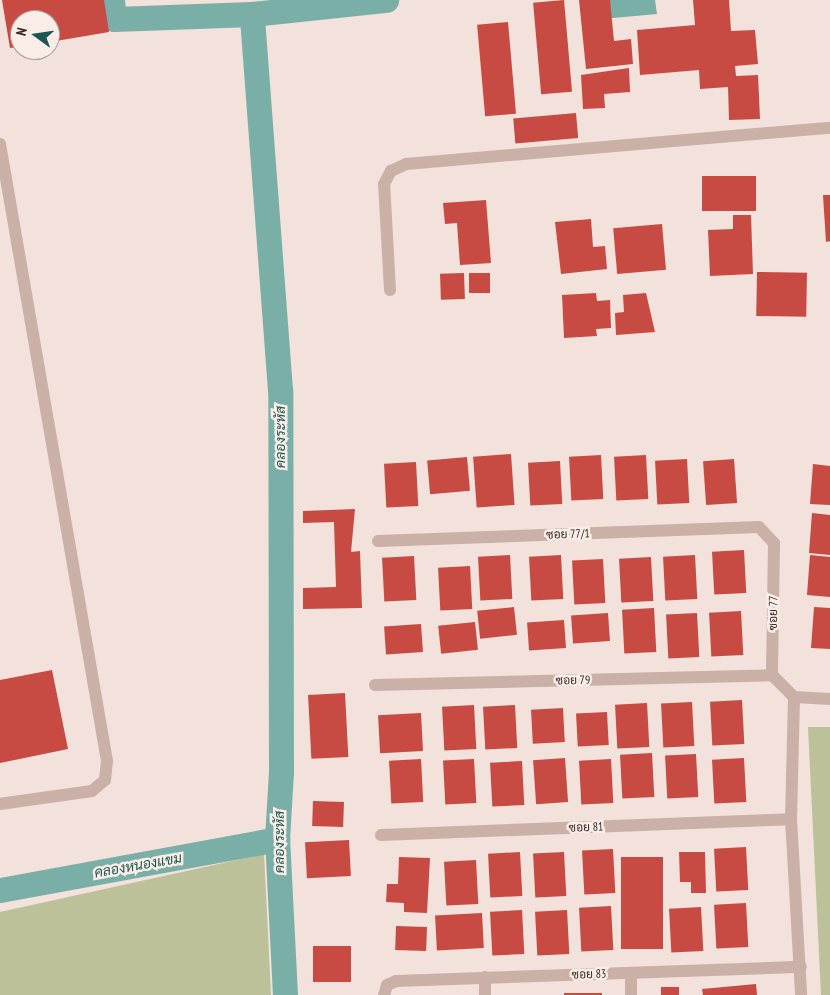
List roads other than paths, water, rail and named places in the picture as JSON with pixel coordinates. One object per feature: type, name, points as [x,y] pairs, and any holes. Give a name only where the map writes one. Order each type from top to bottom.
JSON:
[{"type":"street","points":[[390,290],[384,184],[391,171],[406,164],[830,128]]},
{"type":"street","points":[[0,144],[107,761],[105,780],[92,791],[0,804]]},
{"type":"street","name":"ซอย 77/1","points":[[378,541],[759,527]]},
{"type":"street","name":"ซอย 77","points":[[759,527],[774,543],[772,675]]},
{"type":"street","points":[[772,675],[794,697],[830,699]]},
{"type":"street","name":"ซอย 79","points":[[375,685],[772,675]]},
{"type":"street","points":[[794,697],[791,819],[801,995]]},
{"type":"street","name":"ซอย 81","points":[[382,835],[791,819]]},
{"type":"street","name":"ซอย 83","points":[[384,994],[387,985],[396,981],[800,967]]},
{"type":"street","points":[[631,973],[631,995]]},
{"type":"street","points":[[485,977],[485,995]]},
{"type":"water","points":[[600,0],[655,0],[657,14],[602,19]]},
{"type":"waterway","points":[[112,0],[114,19],[252,14]]},
{"type":"waterway","name":"คลองระหัส","points":[[285,995],[277,839],[281,772],[280,390],[252,14],[386,0]]},
{"type":"waterway","name":"คลองหนองแขม","points":[[0,890],[277,839]]}]
